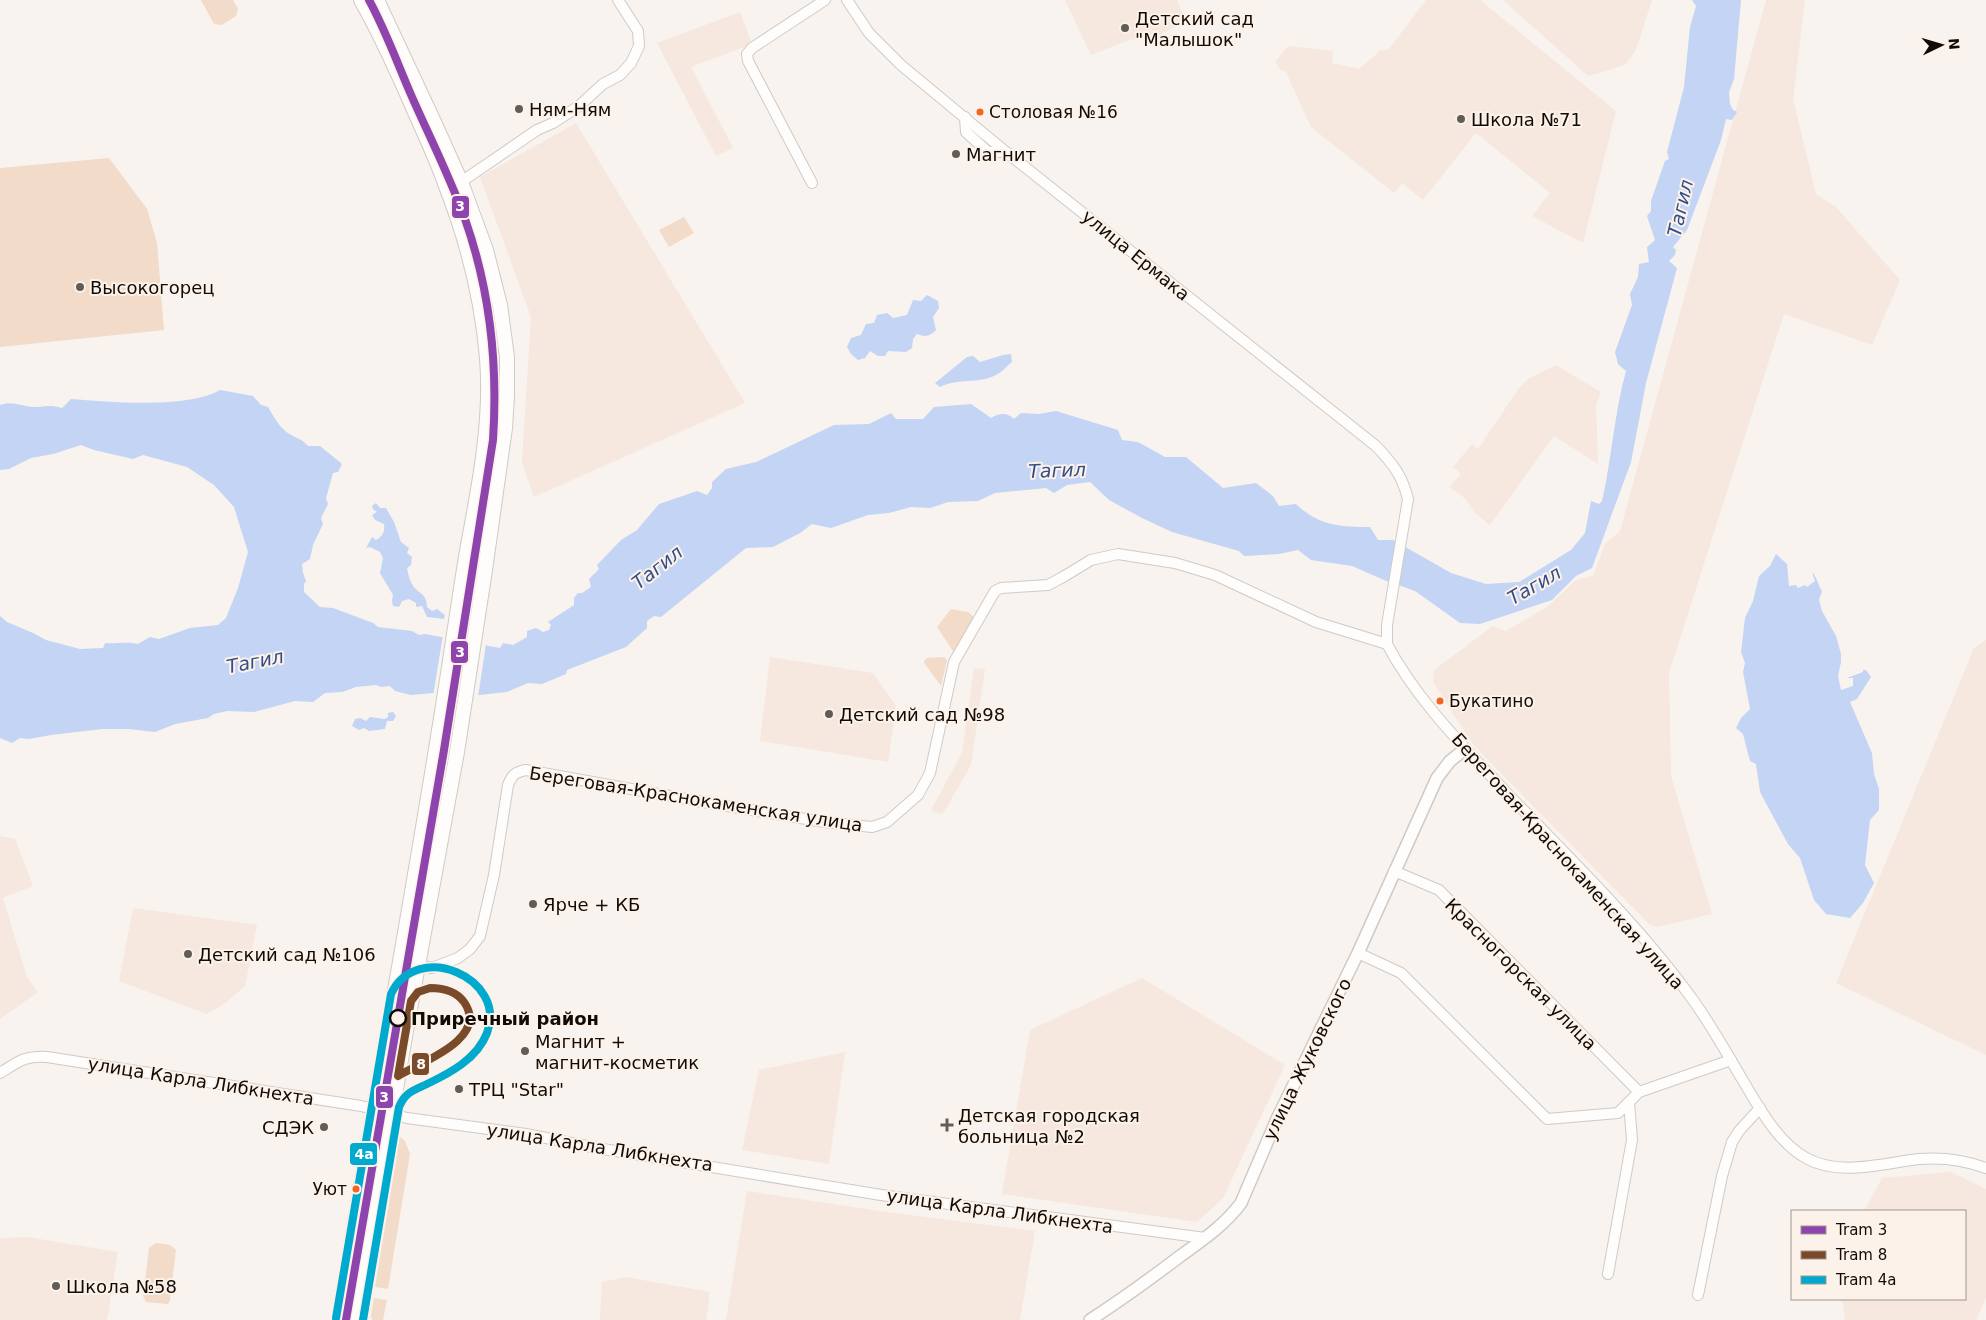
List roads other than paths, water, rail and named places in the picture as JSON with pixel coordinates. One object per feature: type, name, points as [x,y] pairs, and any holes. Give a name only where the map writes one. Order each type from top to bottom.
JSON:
[{"type":"main road","points":[[340,1320],[437,749],[486,430],[487,358],[469,255],[447,187],[404,86],[361,0]]},
{"type":"main road","points":[[356,1320],[457,752],[505,428],[507,396],[507,357],[500,305],[486,250],[461,182],[377,0]]},
{"type":"street","points":[[447,187],[461,182],[537,130],[553,123],[603,84],[620,75],[631,63],[639,46],[638,30],[618,0]]},
{"type":"street","points":[[812,183],[748,60],[747,54],[752,48],[825,0]]},
{"type":"street","name":"улица Ермака","points":[[848,0],[869,33],[882,47],[1006,152],[1376,446],[1393,464],[1404,483],[1408,499],[1389,612],[1387,644]]},
{"type":"street","name":"Береговая-Краснокаменская улица","points":[[418,965],[432,968],[458,958],[480,936],[494,876],[508,785],[512,776],[517,772],[526,770],[824,822],[872,827],[887,822],[918,795],[930,774],[954,662],[995,591],[1001,588],[1048,585],[1091,560],[1118,554],[1175,563],[1215,575],[1316,622],[1387,644],[1416,688],[1465,749],[1600,891],[1692,998],[1713,1029],[1760,1108],[1783,1140],[1795,1152],[1807,1160],[1821,1165],[1850,1167],[1934,1158],[1962,1160],[1986,1168]]},
{"type":"street","name":"улица Жуковского","points":[[1090,1320],[1205,1238],[1232,1215],[1240,1203],[1277,1119],[1358,953],[1437,778],[1450,761],[1465,749]]},
{"type":"street","name":"Красногорская улица","points":[[1394,871],[1439,890],[1638,1092]]},
{"type":"street","points":[[1358,953],[1401,973],[1547,1119],[1618,1113],[1638,1092],[1731,1060]]},
{"type":"street","points":[[401,962],[418,965]]},
{"type":"street","name":"улица Карла Либкнехта","points":[[0,1073],[21,1059],[35,1056],[361,1106],[375,1111],[526,1134],[597,1148],[881,1195],[1205,1238]]},
{"type":"street","points":[[1608,1274],[1632,1140],[1629,1102]]},
{"type":"street","points":[[1698,1295],[1722,1176],[1732,1142],[1739,1131],[1760,1108]]},
{"type":"water","name":"Тагил","points":[[1692,0],[1741,0],[1734,79],[1729,92],[1730,104],[1733,110],[1737,112],[1732,120],[1726,119],[1721,140],[1687,230],[1673,247],[1676,250],[1675,255],[1669,261],[1677,268],[1646,383],[1631,462],[1592,568],[1576,576],[1552,600],[1480,624],[1460,623],[1415,591],[1352,566],[1311,560],[1298,550],[1279,554],[1244,556],[1239,551],[1172,532],[1109,500],[1090,482],[1067,485],[1054,493],[1046,488],[995,493],[978,501],[948,502],[930,508],[911,507],[889,513],[868,515],[831,528],[812,524],[800,533],[773,547],[746,548],[661,617],[654,616],[647,621],[647,628],[626,647],[567,670],[566,674],[542,684],[528,683],[507,692],[479,695],[433,693],[411,695],[395,691],[390,686],[381,687],[376,685],[356,687],[342,692],[325,693],[313,702],[295,701],[254,712],[227,711],[214,714],[208,718],[175,724],[155,732],[129,729],[102,729],[29,739],[20,738],[12,743],[0,738],[0,616],[7,622],[46,640],[80,649],[103,648],[105,643],[138,644],[150,637],[159,639],[190,628],[218,625],[226,618],[238,588],[248,552],[234,507],[214,485],[187,467],[143,455],[133,459],[81,445],[53,454],[31,458],[9,469],[0,470],[0,405],[5,404],[32,407],[55,406],[62,408],[71,399],[148,403],[169,402],[206,396],[220,390],[253,396],[261,405],[268,407],[284,430],[308,446],[320,446],[342,464],[338,472],[333,473],[326,498],[328,504],[321,518],[323,524],[313,545],[310,559],[302,564],[306,581],[304,592],[320,607],[333,608],[373,623],[378,627],[412,631],[419,635],[425,634],[500,648],[503,643],[513,645],[527,637],[527,631],[536,628],[543,632],[549,630],[551,625],[548,622],[574,605],[574,598],[578,593],[582,593],[591,587],[589,579],[599,569],[597,565],[621,540],[637,530],[659,504],[697,491],[707,495],[712,488],[712,482],[726,469],[756,462],[834,425],[869,424],[891,413],[896,419],[923,419],[934,407],[971,404],[991,418],[1003,414],[1009,415],[1014,419],[1021,413],[1039,414],[1056,411],[1118,430],[1122,440],[1138,442],[1165,457],[1186,457],[1223,488],[1256,483],[1273,496],[1279,506],[1296,504],[1313,517],[1330,524],[1370,527],[1378,540],[1393,540],[1451,573],[1486,584],[1519,582],[1571,550],[1585,533],[1591,501],[1599,504],[1602,501],[1626,371],[1618,364],[1615,352],[1632,305],[1630,294],[1638,277],[1639,264],[1649,262],[1647,247],[1655,240],[1647,216],[1651,211],[1651,201],[1665,161],[1669,159],[1667,152],[1684,87],[1690,27],[1696,6]]},
{"type":"water","points":[[927,295],[938,301],[939,308],[933,317],[936,330],[934,332],[927,336],[917,334],[913,339],[912,348],[906,352],[888,351],[885,356],[878,356],[870,351],[865,358],[858,360],[851,354],[847,347],[851,338],[861,335],[866,324],[874,323],[877,315],[887,313],[893,318],[907,315],[913,300],[921,301]]},
{"type":"water","points":[[1011,354],[1012,362],[998,374],[989,378],[947,384],[940,387],[935,383],[967,357],[973,356],[980,362]]},
{"type":"water","points":[[376,503],[380,508],[386,508],[394,522],[401,542],[409,548],[407,553],[412,557],[411,565],[407,568],[412,584],[424,596],[427,607],[432,611],[437,609],[445,615],[444,619],[427,617],[422,606],[416,607],[416,603],[409,599],[402,601],[399,607],[393,606],[393,595],[380,573],[383,558],[380,552],[370,547],[366,548],[372,537],[376,540],[384,532],[384,524],[375,520],[372,515],[377,512],[372,506]]},
{"type":"water","points":[[1776,554],[1787,564],[1789,586],[1796,585],[1798,588],[1805,585],[1807,587],[1815,581],[1812,572],[1822,591],[1819,600],[1822,611],[1836,636],[1841,654],[1838,676],[1841,690],[1853,686],[1853,678],[1847,678],[1863,672],[1863,670],[1866,670],[1871,677],[1857,699],[1850,702],[1872,753],[1874,774],[1879,789],[1879,810],[1870,820],[1865,865],[1874,883],[1863,903],[1850,918],[1826,914],[1814,900],[1800,858],[1788,844],[1760,792],[1756,764],[1750,761],[1743,734],[1736,728],[1741,718],[1750,709],[1743,672],[1745,663],[1741,652],[1745,618],[1753,601],[1759,576],[1770,566]]},
{"type":"water","points":[[393,712],[396,716],[393,721],[387,721],[385,729],[369,731],[364,728],[359,730],[352,726],[355,719],[360,718],[366,721],[370,717],[385,719],[388,717],[388,713]]},
{"type":"tram line","name":"3","points":[[346,1320],[444,750],[493,440],[494,412],[493,356],[490,328],[481,273],[474,246],[453,188],[369,0]]},
{"type":"tram line","name":"4а","points":[[336,1318],[391,994],[403,978],[420,969],[438,968],[457,972],[473,982],[485,996],[490,1013],[487,1033],[470,1058],[445,1075],[409,1093],[399,1107],[363,1320]]},
{"type":"tram line","name":"8","points":[[430,988],[449,991],[461,998],[469,1015],[468,1027],[449,1048],[398,1076],[411,1001],[418,992],[430,988]]},
{"type":"place","name":"Детский сад \"Малышок\"","points":[[1125,28]]},
{"type":"place","name":"Ням-Ням","points":[[519,109]]},
{"type":"place","name":"Столовая №16","points":[[980,112]]},
{"type":"place","name":"Школа №71","points":[[1461,119]]},
{"type":"place","name":"Магнит","points":[[956,154]]},
{"type":"place","name":"Высокогорец","points":[[80,287]]},
{"type":"place","name":"Букатино","points":[[1440,701]]},
{"type":"place","name":"Детский сад №98","points":[[829,714]]},
{"type":"place","name":"Ярче + КБ","points":[[533,904]]},
{"type":"place","name":"Детский сад №106","points":[[188,954]]},
{"type":"place","name":"Приречный район","points":[[398,1018]]},
{"type":"place","name":"Магнит + магнит-косметик","points":[[525,1051]]},
{"type":"place","name":"ТРЦ \"Star\"","points":[[459,1089]]},
{"type":"place","name":"Детская городская больница №2","points":[[947,1125]]},
{"type":"place","name":"СДЭК","points":[[324,1127]]},
{"type":"place","name":"Уют","points":[[356,1189]]},
{"type":"place","name":"Школа №58","points":[[56,1286]]}]
